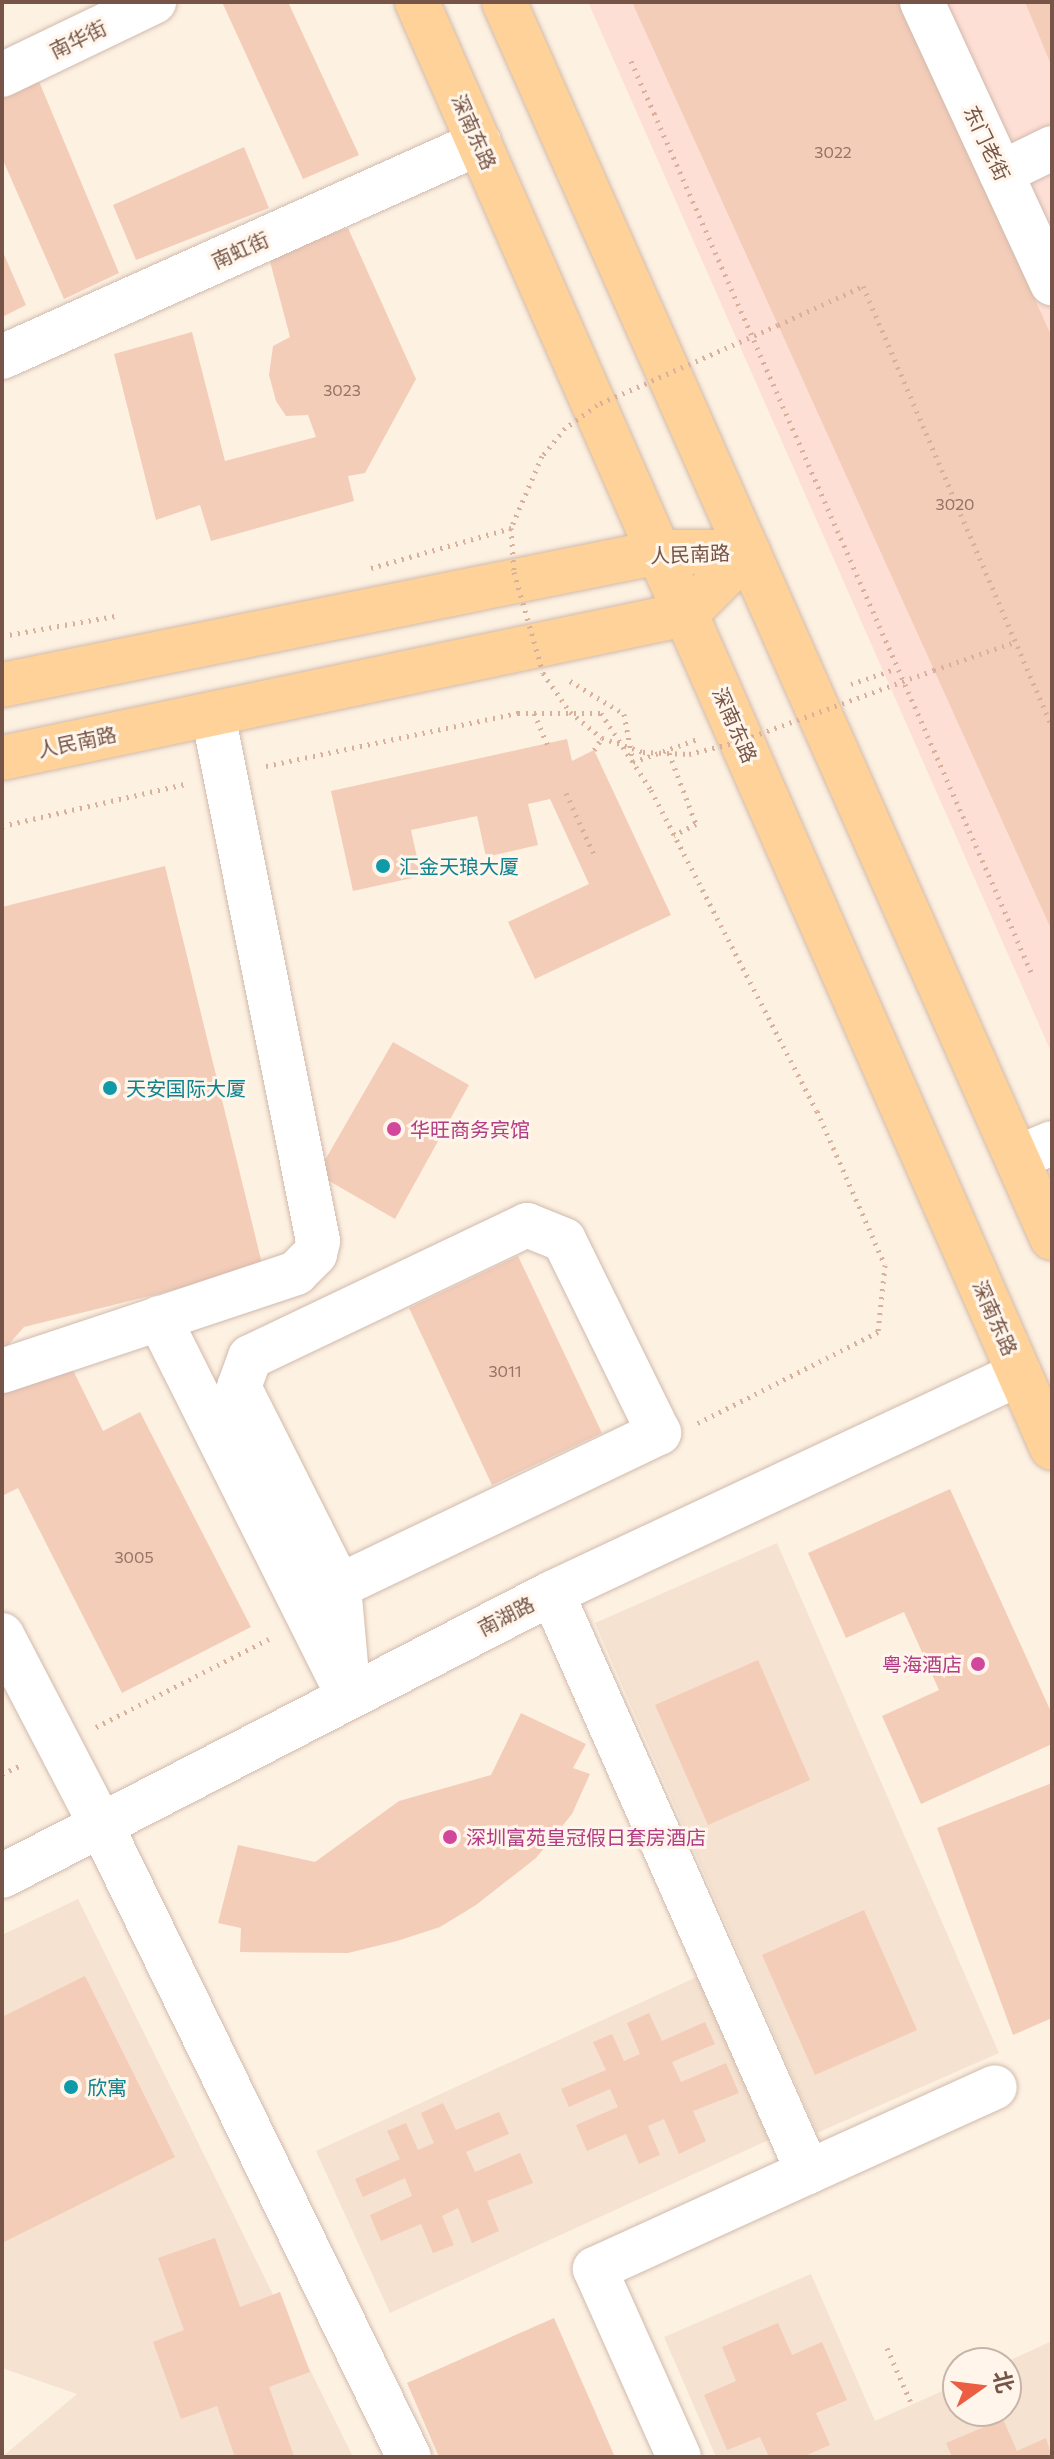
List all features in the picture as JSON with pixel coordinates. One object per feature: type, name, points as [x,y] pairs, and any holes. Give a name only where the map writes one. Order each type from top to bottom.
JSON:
[{"type":"main road","name":"深南东路","points":[[417,2],[1052,1448]]},
{"type":"main road","points":[[504,2],[748,552],[1034,1150],[1052,1238]]},
{"type":"main road","name":"人民南路","points":[[2,685],[659,552],[748,552]]},
{"type":"main road","name":"人民南路","points":[[2,758],[686,614],[748,552]]},
{"type":"street","name":"南华街","points":[[2,75],[154,2]]},
{"type":"street","name":"东门老街","points":[[922,2],[1052,283]]},
{"type":"street","name":"南虹街","points":[[2,357],[479,143]]},
{"type":"street","points":[[1001,173],[1052,148]]},
{"type":"street","points":[[2,1371],[296,1273],[306,1266],[318,1241],[213,714]]},
{"type":"street","points":[[339,1586],[659,1433],[564,1240],[527,1225],[250,1357],[239,1387],[339,1586],[349,1697]]},
{"type":"street","points":[[159,1318],[349,1697]]},
{"type":"street","name":"南湖路","points":[[2,1876],[552,1593],[1019,1374]]},
{"type":"street","points":[[552,1593],[808,2172]]},
{"type":"street","points":[[2,1635],[102,1827],[409,2457]]},
{"type":"street","points":[[679,2457],[595,2269],[995,2087]]},
{"type":"path","points":[[631,61],[1031,972]]},
{"type":"path","points":[[1015,642],[737,742],[689,754],[643,752],[602,738],[570,712],[543,673],[514,572],[511,528],[542,456],[565,428],[597,405],[863,286],[1052,728]]},
{"type":"path","points":[[371,568],[511,528]]},
{"type":"path","points":[[539,687],[570,680],[624,714],[633,762]]},
{"type":"path","points":[[534,713],[547,744]]},
{"type":"path","points":[[594,750],[602,738]]},
{"type":"path","points":[[669,753],[696,824],[674,835]]},
{"type":"path","points":[[566,793],[596,859]]},
{"type":"path","points":[[887,2348],[912,2405]]},
{"type":"shaded area","points":[[588,2],[1052,2],[1052,1054]]},
{"type":"shaded area","points":[[777,1543],[999,2053],[817,2133],[595,1623]]},
{"type":"shaded area","points":[[78,1899],[353,2457],[2,2457],[77,2394],[2,2368],[2,1935]]},
{"type":"shaded area","points":[[699,1976],[773,2138],[390,2313],[316,2151]]},
{"type":"shaded area","points":[[811,2274],[875,2421],[942,2391],[942,2427],[1022,2427],[1022,2355],[1052,2341],[1052,2457],[716,2457],[664,2337]]},
{"type":"building","points":[[222,2],[288,2],[359,155],[303,179]]},
{"type":"building","points":[[632,2],[900,2],[1052,337],[1052,931]]},
{"type":"building","points":[[1025,2],[1052,2],[1052,67]]},
{"type":"building","points":[[38,79],[119,273],[64,299],[2,158],[2,95]]},
{"type":"building","points":[[244,147],[269,208],[136,260],[113,205]]},
{"type":"building","points":[[348,228],[416,379],[365,473],[348,476],[354,501],[211,541],[200,505],[156,520],[114,354],[192,332],[225,461],[316,437],[308,415],[286,416],[276,401],[269,375],[273,346],[290,337],[268,254]]},
{"type":"building","points":[[2,250],[26,305],[2,317]]},
{"type":"building","name":"汇金天琅大厦","points":[[567,739],[572,761],[594,750],[671,915],[535,979],[508,922],[589,884],[550,799],[528,804],[538,845],[486,857],[477,816],[411,830],[421,876],[353,891],[331,791]]},
{"type":"building","name":"天安国际大厦","points":[[165,866],[263,1268],[24,1327],[2,1352],[2,907]]},
{"type":"building","name":"华旺商务宾馆","points":[[393,1042],[469,1085],[395,1219],[317,1174]]},
{"type":"building","points":[[518,1256],[602,1433],[492,1485],[409,1308]]},
{"type":"building","points":[[66,1356],[103,1431],[140,1412],[251,1627],[122,1693],[18,1488],[2,1496],[2,1388]]},
{"type":"building","name":"粤海酒店","points":[[950,1489],[1052,1714],[1052,1744],[921,1804],[882,1716],[939,1690],[904,1612],[846,1638],[808,1553]]},
{"type":"building","points":[[758,1660],[810,1780],[708,1825],[655,1705]]},
{"type":"building","name":"深圳富苑皇冠假日套房酒店","points":[[521,1713],[586,1744],[573,1768],[590,1774],[572,1814],[536,1858],[476,1905],[440,1927],[397,1941],[348,1953],[240,1952],[241,1928],[218,1923],[238,1845],[315,1862],[399,1801],[491,1775]]},
{"type":"building","points":[[1052,1783],[1052,2018],[1013,2035],[937,1828]]},
{"type":"building","points":[[864,1910],[917,2030],[815,2075],[762,1955]]},
{"type":"building","name":"欣寓","points":[[85,1976],[175,2157],[2,2243],[2,2017]]},
{"type":"building","points":[[649,2013],[662,2041],[705,2022],[715,2044],[672,2062],[681,2082],[726,2063],[739,2093],[693,2111],[706,2141],[679,2154],[664,2119],[648,2126],[660,2155],[639,2164],[626,2134],[587,2151],[576,2125],[618,2107],[610,2089],[569,2107],[561,2089],[606,2070],[593,2042],[612,2034],[624,2061],[640,2054],[627,2023]]},
{"type":"building","points":[[443,2103],[456,2130],[499,2112],[509,2134],[466,2152],[475,2172],[520,2153],[533,2183],[487,2201],[499,2231],[472,2243],[458,2208],[442,2216],[454,2245],[433,2253],[421,2224],[381,2241],[370,2215],[412,2196],[405,2178],[363,2197],[355,2179],[400,2159],[387,2131],[406,2123],[418,2150],[434,2143],[421,2113]]},
{"type":"building","points":[[215,2238],[240,2307],[280,2292],[310,2372],[269,2387],[294,2456],[235,2457],[217,2406],[181,2419],[153,2342],[184,2330],[158,2258]]},
{"type":"building","points":[[554,2318],[614,2455],[439,2457],[407,2383]]},
{"type":"building","points":[[778,2323],[792,2355],[822,2342],[847,2400],[816,2413],[830,2445],[802,2457],[769,2457],[760,2437],[727,2450],[704,2395],[736,2381],[722,2347]]},
{"type":"building","points":[[984,2427],[1006,2427],[1017,2451],[1046,2438],[1052,2457],[952,2457],[946,2443]]},
{"type":"place","name":"汇金天琅大厦","points":[[383,866]]},
{"type":"place","name":"天安国际大厦","points":[[110,1088]]},
{"type":"place","name":"华旺商务宾馆","points":[[394,1129]]},
{"type":"place","name":"粤海酒店","points":[[978,1664]]},
{"type":"place","name":"深圳富苑皇冠假日套房酒店","points":[[450,1837]]},
{"type":"place","name":"欣寓","points":[[71,2087]]}]
